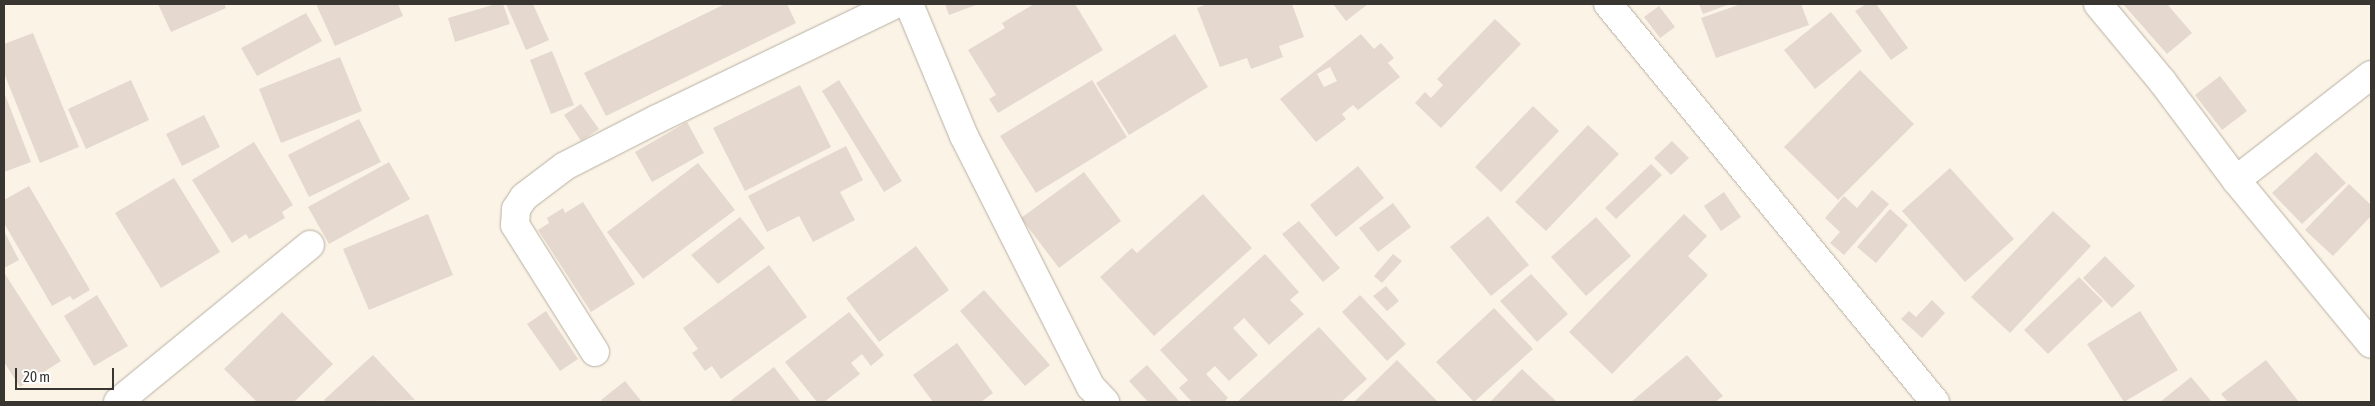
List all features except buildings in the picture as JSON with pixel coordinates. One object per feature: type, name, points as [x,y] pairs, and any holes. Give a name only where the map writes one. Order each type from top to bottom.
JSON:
[{"type":"street","points":[[594,352],[514,225],[516,209],[524,197],[565,166],[590,153],[765,64],[896,4]]},
{"type":"street","points":[[909,4],[964,136],[1090,397]]},
{"type":"street","points":[[1608,4],[1935,402]]},
{"type":"street","points":[[2098,4],[2162,81],[2236,180],[2371,344]]},
{"type":"street","points":[[2236,180],[2371,74]]},
{"type":"street","points":[[131,398],[310,245]]}]
